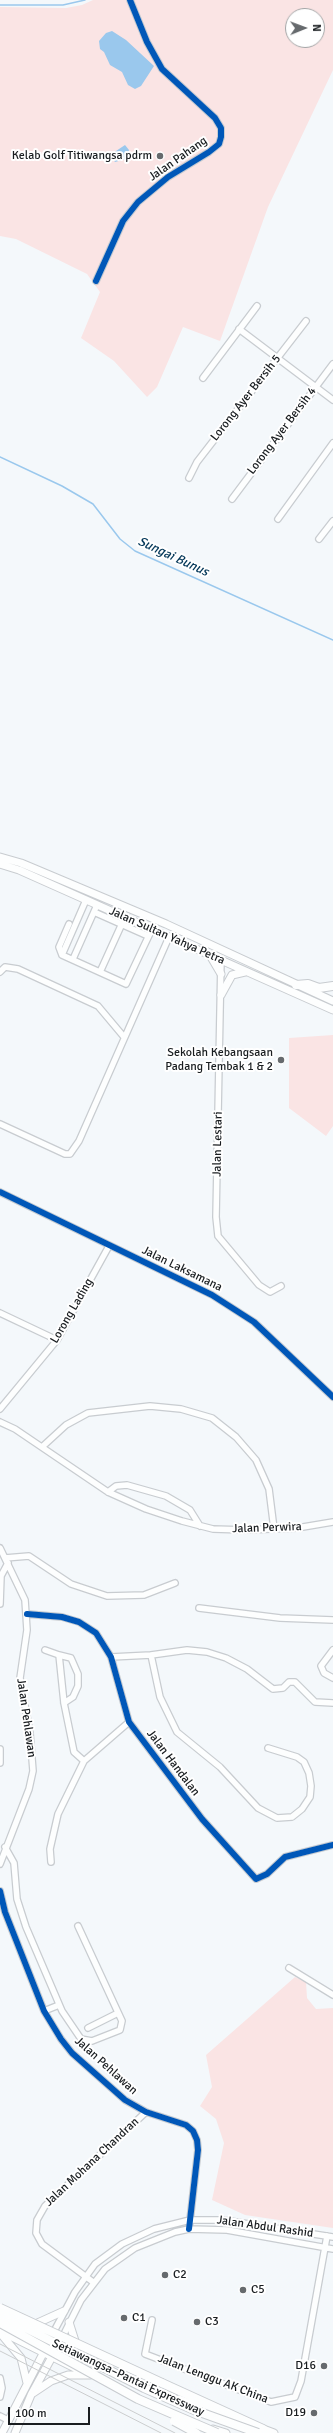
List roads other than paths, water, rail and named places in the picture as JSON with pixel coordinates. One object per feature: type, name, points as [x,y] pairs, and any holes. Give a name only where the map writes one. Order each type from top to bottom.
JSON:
[{"type":"highway","points":[[296,985],[308,984],[319,988],[333,986]]},
{"type":"highway","points":[[0,2308],[162,2383],[261,2431]]},
{"type":"highway","name":"Setiawangsa–Pantai Expressway","points":[[0,2315],[144,2388],[194,2410],[261,2431]]},
{"type":"highway","points":[[0,2323],[138,2399],[196,2433]]},
{"type":"highway","points":[[138,2399],[215,2433]]},
{"type":"highway","points":[[192,2423],[215,2433]]},
{"type":"main road","name":"Jalan Sultan Yahya Petra","points":[[0,857],[76,885],[199,938],[296,985],[333,1001]]},
{"type":"main road","name":"Jalan Sultan Yahya Petra","points":[[0,864],[19,870],[98,905],[124,917],[150,933],[169,937],[333,1010]]},
{"type":"main road","points":[[199,938],[221,960],[236,955]]},
{"type":"main road","points":[[211,956],[221,974]]},
{"type":"main road","points":[[221,995],[232,975],[238,972],[249,972]]},
{"type":"main road","points":[[21,2328],[48,2320],[64,2311]]},
{"type":"main road","points":[[0,2315],[21,2328],[49,2342],[58,2344],[85,2356],[156,2390],[261,2431],[274,2433]]},
{"type":"main road","points":[[69,2322],[76,2344],[85,2356]]},
{"type":"main road","points":[[0,2332],[90,2375],[134,2399],[192,2423],[226,2433]]},
{"type":"main road","points":[[0,2332],[21,2358],[27,2384]]},
{"type":"main road","name":"Jalan Abdul Rashid","points":[[2,2433],[49,2342]]},
{"type":"main road","name":"Jalan Abdul Rashid","points":[[15,2433],[31,2395],[52,2358],[58,2344]]},
{"type":"main road","points":[[31,2395],[51,2381],[68,2375],[90,2375]]},
{"type":"street","name":"Jalan Pahang","points":[[96,281],[123,221],[138,202],[168,177],[209,152],[219,144],[222,137],[221,128],[215,118],[162,69],[147,42],[130,0]]},
{"type":"street","points":[[203,378],[257,306]]},
{"type":"street","name":"Lorong Ayer Bersih 5","points":[[190,478],[197,462],[306,321]]},
{"type":"street","points":[[240,329],[333,400]]},
{"type":"street","name":"Lorong Ayer Bersih 4","points":[[232,499],[333,364]]},
{"type":"street","points":[[278,519],[333,443]]},
{"type":"street","points":[[319,539],[333,521]]},
{"type":"street","points":[[62,955],[86,900]]},
{"type":"street","points":[[73,959],[98,905]]},
{"type":"street","points":[[69,924],[59,947],[62,955],[126,984],[150,933],[121,924],[94,912]]},
{"type":"street","points":[[100,972],[124,917]]},
{"type":"street","points":[[0,1124],[65,1154],[70,1154],[79,1141],[169,937]]},
{"type":"street","name":"Jalan Lestari","points":[[221,960],[216,1217],[218,1236],[259,1285],[270,1292],[281,1286]]},
{"type":"street","points":[[0,972],[5,967],[18,969],[98,1006],[124,1038]]},
{"type":"street","name":"Jalan Laksamana","points":[[0,1192],[212,1295],[254,1322],[333,1397]]},
{"type":"street","name":"Lorong Lading","points":[[0,1409],[57,1340],[109,1246]]},
{"type":"street","points":[[0,1313],[57,1340]]},
{"type":"street","points":[[42,1446],[66,1424],[88,1413],[150,1406],[180,1409],[212,1418],[236,1437],[256,1460],[269,1489],[274,1529]]},
{"type":"street","name":"Jalan Perwira","points":[[0,1422],[15,1429],[42,1446],[108,1492],[146,1509],[200,1526],[213,1529],[274,1529],[333,1522]]},
{"type":"street","points":[[108,1492],[116,1486],[127,1485],[166,1496],[190,1510],[200,1526]]},
{"type":"street","name":"Jalan Pehlawan","points":[[0,1548],[19,1584],[27,1614],[26,1644],[20,1678],[30,1733],[33,1771],[29,1789],[5,1847],[0,1864]]},
{"type":"street","points":[[0,1604],[1,1576],[6,1560],[29,1556],[72,1584],[107,1596],[144,1595],[175,1583]]},
{"type":"street","points":[[199,1608],[280,1618],[333,1620]]},
{"type":"street","name":"Jalan Handalan","points":[[27,1614],[62,1617],[78,1622],[96,1633],[111,1657],[130,1722],[202,1819],[256,1878],[267,1874],[285,1856],[333,1845]]},
{"type":"street","points":[[45,1650],[70,1658],[78,1674],[78,1686],[73,1697],[64,1703]]},
{"type":"street","points":[[111,1657],[151,1655],[188,1650],[207,1652],[226,1658],[247,1669],[273,1689],[283,1688],[289,1682],[295,1682],[315,1702],[333,1703]]},
{"type":"street","points":[[333,1650],[321,1666],[324,1673],[333,1678]]},
{"type":"street","points":[[59,1655],[64,1703],[74,1752],[84,1761]]},
{"type":"street","points":[[151,1655],[160,1697],[177,1732],[220,1767],[258,1808],[277,1818],[292,1817],[302,1809],[310,1797],[311,1786],[309,1773],[304,1762],[297,1757],[268,1748]]},
{"type":"street","points":[[51,1862],[50,1849],[58,1814],[84,1761],[130,1722]]},
{"type":"street","points":[[0,1749],[0,1763]]},
{"type":"street","points":[[5,1847],[14,1863],[17,1899],[26,1928],[60,2005],[81,2039],[87,2042],[120,2030],[122,2021],[78,1926]]},
{"type":"street","name":"Jalan Pehlawan","points":[[0,1891],[5,1912],[44,2011],[72,2053],[125,2100],[146,2112],[186,2125],[197,2140],[198,2159],[189,2229]]},
{"type":"street","points":[[289,1968],[333,1995]]},
{"type":"street","points":[[44,2011],[60,2005]]},
{"type":"street","points":[[88,2028],[118,2013]]},
{"type":"street","name":"Jalan Mohana Chandran","points":[[93,2282],[42,2244],[36,2233],[37,2220],[45,2206],[146,2112]]},
{"type":"street","name":"Jalan Abdul Rashid","points":[[49,2342],[64,2311],[85,2276],[108,2253],[130,2240],[154,2229],[190,2220],[223,2220],[330,2237]]},
{"type":"street","name":"Jalan Abdul Rashid","points":[[58,2344],[69,2322],[93,2282],[110,2265],[135,2248],[159,2237],[189,2229],[227,2230],[333,2249]]},
{"type":"street","name":"Jalan Lenggu AK China","points":[[152,2320],[145,2354],[271,2402],[295,2397],[301,2381],[324,2247],[330,2237]]},
{"type":"street","points":[[0,2378],[2,2388],[0,2397]]},
{"type":"street","points":[[0,2416],[8,2420]]},
{"type":"water","points":[[112,31],[126,40],[154,66],[141,86],[135,89],[128,85],[122,72],[110,65],[104,52],[100,49],[99,41],[106,33]]},
{"type":"water","points":[[125,145],[129,150],[126,159],[115,162],[110,155]]},
{"type":"waterway","points":[[0,5],[63,5],[85,0]]},
{"type":"waterway","name":"Sungai Bunus","points":[[0,457],[62,486],[93,504],[120,539],[135,551],[333,640]]},
{"type":"tram line","points":[[0,2344],[175,2433]]},
{"type":"tram line","points":[[0,2351],[161,2433]]},
{"type":"place","name":"Kelab Golf Titiwangsa pdrm","points":[[160,156]]},
{"type":"place","name":"Sekolah Kebangsaan Padang Tembak 1 & 2","points":[[281,1060]]},
{"type":"place","name":"C2","points":[[165,2275]]},
{"type":"place","name":"C5","points":[[243,2290]]},
{"type":"place","name":"C1","points":[[124,2318]]},
{"type":"place","name":"C3","points":[[197,2322]]},
{"type":"place","name":"D16","points":[[324,2366]]},
{"type":"place","name":"D19","points":[[314,2413]]}]
